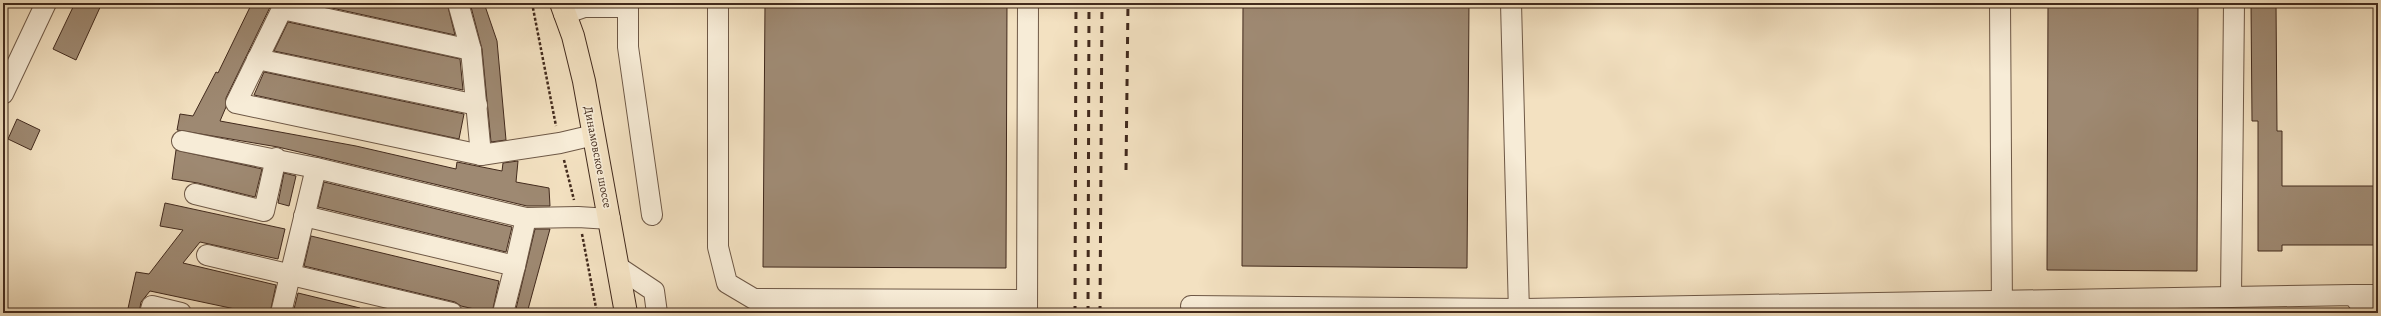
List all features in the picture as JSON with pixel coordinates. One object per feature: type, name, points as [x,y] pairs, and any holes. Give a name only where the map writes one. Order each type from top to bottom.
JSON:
[{"type":"main road","name":"Динамовское шоссе","points":[[562,9],[573,36],[594,135],[626,313]]},
{"type":"street","points":[[3,94],[46,3]]},
{"type":"street","points":[[458,3],[471,50],[481,155]]},
{"type":"street","points":[[718,3],[718,247],[727,283],[754,300],[1027,307],[1028,3]]},
{"type":"street","points":[[1511,3],[1519,311]]},
{"type":"street","points":[[2000,3],[2002,307]]},
{"type":"street","points":[[2230,297],[2234,3]]},
{"type":"street","points":[[471,50],[283,6],[236,103],[481,155],[560,143],[594,135]]},
{"type":"street","points":[[562,9],[584,7],[628,7],[628,47],[652,215]]},
{"type":"street","points":[[257,59],[477,105]]},
{"type":"street","points":[[182,141],[276,158],[526,218],[578,217],[610,219]]},
{"type":"street","points":[[195,194],[264,210],[276,158]]},
{"type":"street","points":[[281,313],[316,168]]},
{"type":"street","points":[[304,216],[515,266]]},
{"type":"street","points":[[503,313],[526,218]]},
{"type":"street","points":[[207,255],[452,313]]},
{"type":"street","points":[[618,267],[654,291],[657,313]]},
{"type":"street","points":[[2352,295],[2367,313]]},
{"type":"street","points":[[1191,306],[1519,311],[2002,307],[2230,297],[2378,295]]},
{"type":"street","points":[[150,313],[152,306],[181,313]]},
{"type":"building","points":[[75,3],[102,3],[76,60],[53,49]]},
{"type":"building","points":[[252,3],[272,3],[226,98],[226,107],[220,121],[356,146],[456,169],[457,162],[502,171],[503,163],[518,161],[516,182],[549,188],[550,206],[527,206],[278,147],[177,130],[180,114],[193,116],[216,72],[218,73]]},
{"type":"building","points":[[309,3],[447,3],[455,35]]},
{"type":"building","points":[[470,3],[484,3],[497,41],[506,140],[491,142],[482,49]]},
{"type":"building","points":[[765,3],[1007,3],[1006,268],[763,267]]},
{"type":"building","points":[[1243,3],[1469,3],[1467,268],[1242,266]]},
{"type":"building","points":[[2048,3],[2198,3],[2197,271],[2047,270]]},
{"type":"building","points":[[2251,3],[2276,3],[2277,131],[2282,131],[2282,186],[2378,186],[2378,245],[2282,245],[2282,251],[2258,251],[2258,121],[2252,121]]},
{"type":"building","points":[[288,22],[460,59],[463,90],[274,51]]},
{"type":"building","points":[[264,72],[464,114],[459,139],[254,95]]},
{"type":"building","points":[[17,119],[40,130],[31,150],[8,139]]},
{"type":"building","points":[[176,150],[262,169],[255,197],[198,183],[172,179]]},
{"type":"building","points":[[284,173],[296,176],[289,206],[278,203]]},
{"type":"building","points":[[324,182],[512,227],[506,252],[318,207]]},
{"type":"building","points":[[165,203],[285,229],[278,259],[200,242],[183,263],[276,285],[270,313],[254,313],[150,291],[141,302],[139,313],[127,313],[136,272],[149,274],[183,230],[160,226]]},
{"type":"building","points":[[535,229],[550,229],[527,313],[515,313]]},
{"type":"building","points":[[311,236],[499,281],[492,313],[461,306],[455,302],[304,266]]},
{"type":"building","points":[[298,293],[360,308],[360,313],[293,313]]},
{"type":"railway","points":[[1075,313],[1076,3]]},
{"type":"railway","points":[[1088,313],[1089,3]]},
{"type":"railway","points":[[1100,313],[1102,3]]},
{"type":"railway","points":[[1126,170],[1128,3]]}]
